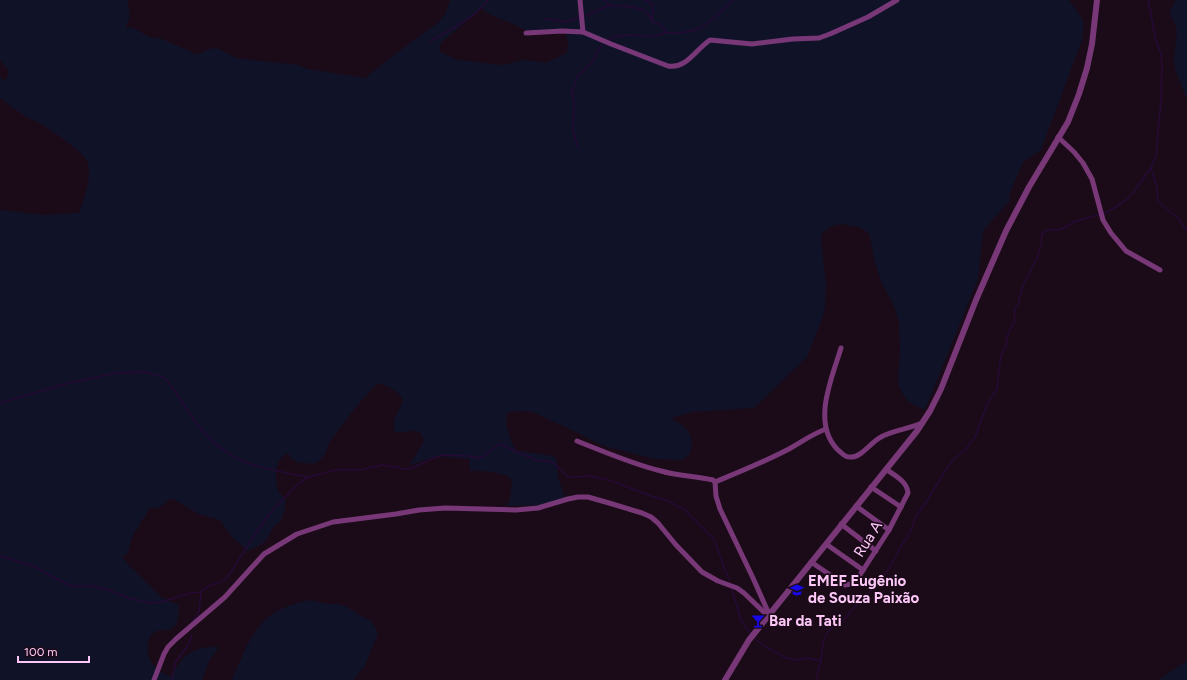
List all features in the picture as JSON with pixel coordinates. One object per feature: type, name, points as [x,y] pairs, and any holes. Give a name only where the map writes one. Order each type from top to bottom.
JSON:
[{"type":"street","points":[[580,0],[583,32]]},
{"type":"street","points":[[526,33],[562,31],[583,32],[668,66],[675,67],[685,63],[710,40],[752,44],[793,39],[819,38],[868,17],[897,0]]},
{"type":"street","points":[[725,680],[749,640],[922,423],[941,388],[1006,230],[1029,187],[1068,122],[1087,68],[1092,44],[1097,0]]},
{"type":"street","points":[[1058,137],[1083,163],[1092,179],[1103,220],[1111,234],[1126,251],[1160,270]]},
{"type":"street","points":[[841,348],[824,407],[826,429],[835,446],[844,455],[849,458],[854,457],[881,436],[922,423]]},
{"type":"street","points":[[715,482],[762,463],[812,435],[826,429]]},
{"type":"street","points":[[577,441],[620,459],[681,476],[709,479],[715,482]]},
{"type":"street","name":"Rua A","points":[[811,562],[845,585],[856,581],[889,530],[908,493],[904,482],[886,469]]},
{"type":"street","points":[[715,482],[716,496],[720,510],[754,578],[769,615]]},
{"type":"street","points":[[871,487],[901,507]]},
{"type":"street","points":[[154,680],[168,647],[225,598],[264,554],[298,534],[333,522],[419,510],[445,508],[516,510],[538,508],[578,497],[588,497],[609,503],[651,517],[702,572],[740,591],[769,615]]},
{"type":"street","points":[[856,506],[889,530]]},
{"type":"street","points":[[841,524],[876,551]]},
{"type":"street","points":[[826,544],[863,570]]},
{"type":"shaded area","points":[[0,0],[127,0],[130,15],[126,28],[132,27],[149,37],[162,39],[196,54],[215,48],[237,58],[298,65],[308,69],[365,78],[439,22],[445,14],[450,0],[1069,0],[1084,21],[1082,40],[1041,150],[1023,162],[1010,193],[1009,201],[983,231],[978,279],[925,410],[909,402],[898,384],[900,350],[899,323],[895,308],[880,279],[870,237],[863,229],[842,224],[832,226],[822,233],[821,239],[826,285],[825,308],[807,357],[754,408],[693,412],[671,418],[685,427],[692,442],[689,455],[682,460],[654,459],[601,445],[532,412],[509,412],[507,413],[506,425],[513,446],[518,451],[553,456],[556,458],[558,477],[565,498],[541,505],[506,506],[510,497],[512,480],[509,477],[500,474],[483,471],[470,471],[469,459],[437,456],[410,465],[424,441],[419,432],[416,431],[400,433],[395,432],[394,420],[403,401],[402,397],[389,387],[378,383],[359,403],[342,425],[330,442],[324,456],[321,459],[313,464],[297,462],[291,459],[290,455],[287,454],[280,460],[276,469],[276,480],[279,491],[285,500],[283,517],[273,528],[266,540],[259,545],[248,551],[232,537],[221,521],[199,514],[173,499],[169,499],[165,504],[155,508],[149,508],[146,515],[140,522],[139,527],[134,533],[130,543],[128,553],[122,557],[131,568],[162,598],[179,605],[177,624],[172,628],[155,632],[149,639],[147,651],[149,657],[156,668],[161,672],[172,676],[182,660],[191,652],[201,648],[219,647],[209,661],[202,680],[0,680],[0,210],[44,215],[79,213],[87,188],[89,169],[85,158],[74,147],[52,131],[25,116],[0,98],[0,77],[6,81],[9,71],[0,60]],"holes":[[[482,8],[486,12],[529,32],[564,30],[568,41],[567,53],[545,63],[526,60],[503,65],[458,60],[439,50],[443,41]]]},
{"type":"shaded area","points":[[1176,0],[1187,0],[1186,97],[1175,69],[1174,59],[1177,30],[1169,12]]},
{"type":"shaded area","points":[[309,600],[329,604],[338,604],[347,607],[370,620],[376,629],[378,636],[364,668],[359,672],[354,680],[232,680],[246,648],[255,631],[261,624],[267,618],[282,609]]},
{"type":"shaded area","points":[[1187,661],[1187,680],[1158,680]]},
{"type":"waterway","points":[[431,41],[476,13],[488,0]]},
{"type":"waterway","points":[[604,0],[610,5]]},
{"type":"waterway","points":[[644,0],[653,4],[652,19]]},
{"type":"waterway","points":[[606,41],[623,35],[656,36],[666,32],[677,33],[692,31],[700,28],[714,18],[733,0]]},
{"type":"waterway","points":[[1104,214],[1125,201],[1133,193],[1152,166],[1156,155],[1161,101],[1162,63],[1148,0]]},
{"type":"waterway","points":[[585,16],[610,5],[642,9],[648,14],[654,23],[660,24],[666,32]]},
{"type":"waterway","points":[[544,19],[564,22],[581,17]]},
{"type":"waterway","points":[[578,148],[573,130],[574,103],[572,91],[577,77],[592,62],[601,45]]},
{"type":"waterway","points":[[1151,168],[1157,188],[1158,202],[1178,218],[1187,231]]},
{"type":"waterway","points":[[816,680],[824,639],[827,633],[834,626],[841,623],[860,601],[877,585],[888,570],[907,538],[916,516],[945,471],[952,461],[965,450],[975,437],[988,402],[997,389],[1001,355],[1006,346],[1008,334],[1014,322],[1015,308],[1019,303],[1020,294],[1037,258],[1042,233],[1048,230],[1058,230],[1076,221],[1098,215]]},
{"type":"waterway","points":[[0,403],[69,383],[116,373],[145,372],[163,377],[202,430],[213,442],[225,451],[238,459],[251,464],[309,477]]},
{"type":"waterway","points":[[0,556],[36,567],[69,585],[92,586],[106,589],[128,598],[150,603],[161,602],[191,593],[201,592],[206,587],[227,578],[257,531],[272,511],[298,484],[309,477],[336,470],[359,470],[383,465],[404,469],[412,468],[443,455],[480,458],[499,444],[536,460],[551,462],[567,476],[589,476],[609,480],[666,500],[685,510],[714,539],[729,580]]},
{"type":"waterway","points":[[732,589],[741,620],[750,633]]},
{"type":"waterway","points":[[192,622],[199,612],[201,592]]},
{"type":"waterway","points":[[172,680],[175,663],[189,644],[192,634]]},
{"type":"waterway","points":[[755,639],[786,658],[797,660],[807,658],[821,661]]},
{"type":"place","name":"EMEF Eugênio de Souza Paixão","points":[[797,590]]},
{"type":"place","name":"Bar da Tati","points":[[758,621]]}]
